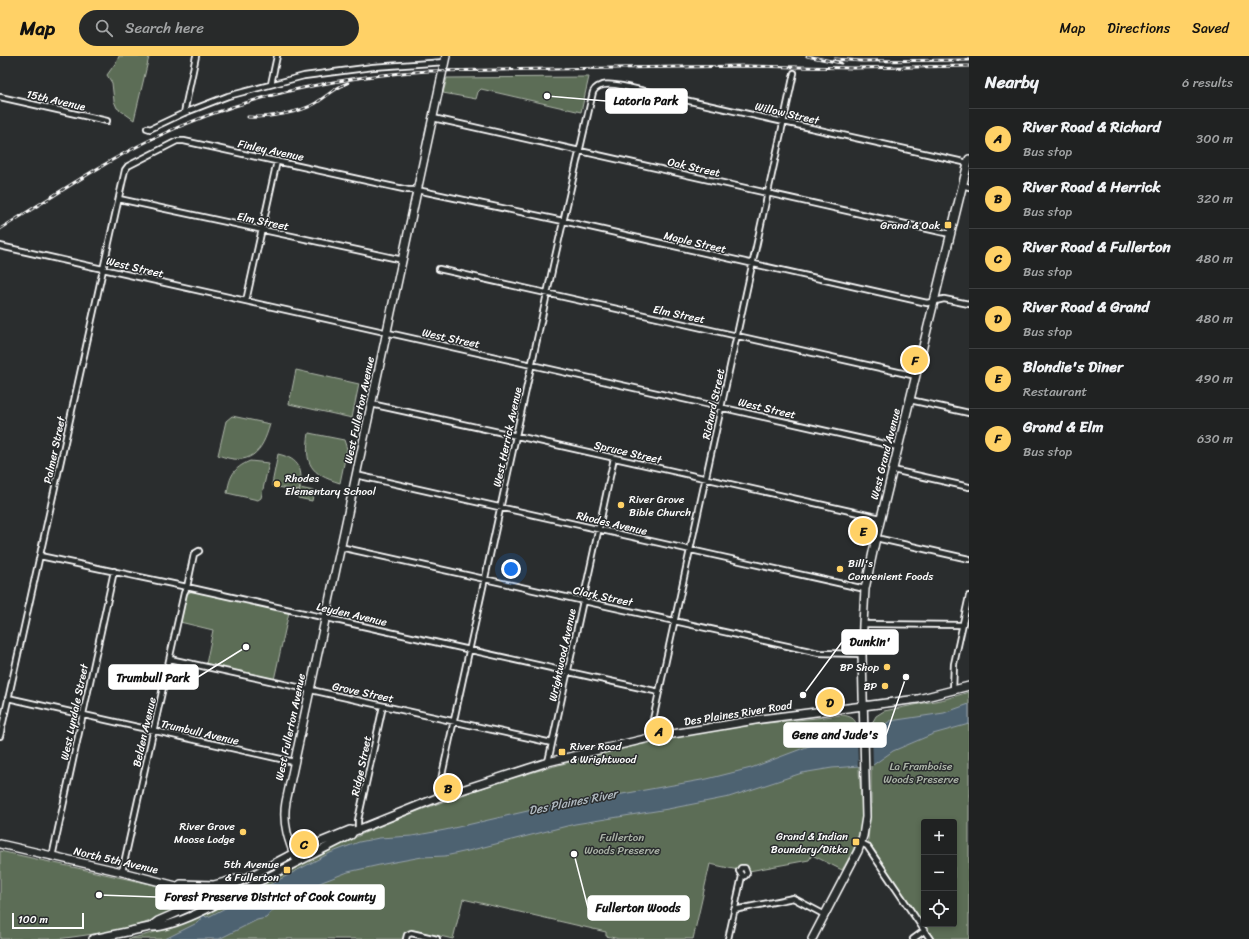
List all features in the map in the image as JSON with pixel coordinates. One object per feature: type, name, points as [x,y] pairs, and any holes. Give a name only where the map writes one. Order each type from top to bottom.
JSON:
[{"type":"main road","name":"West Fullerton Avenue","points":[[297,862],[286,832],[284,815],[340,547],[446,59]]},
{"type":"main road","name":"West Grand Avenue","points":[[812,939],[861,843],[865,827],[862,654],[865,589],[950,234],[966,186],[968,161]]},
{"type":"main road","name":"Des Plaines River Road","points":[[150,927],[158,921],[185,910],[294,853],[350,830],[356,830],[438,798],[548,762],[649,738],[761,719],[918,699],[969,686]]},
{"type":"main road","name":"Des Plaines River Road","points":[[93,939],[150,927],[158,928],[183,919],[351,835],[356,830]]},
{"type":"main road","name":"North 5th Avenue","points":[[0,844],[227,898]]},
{"type":"main road","points":[[171,884],[214,885],[253,875]]},
{"type":"street","points":[[184,113],[196,56]]},
{"type":"street","points":[[271,84],[277,56]]},
{"type":"street","points":[[147,128],[150,129],[184,113],[228,96],[304,76],[446,59]]},
{"type":"street","name":"Richard Street","points":[[649,738],[794,74]]},
{"type":"street","name":"Willow Street","points":[[601,85],[610,84],[622,86],[968,161]]},
{"type":"street","name":"West Herrick Avenue","points":[[438,798],[587,115],[593,92],[595,88],[601,85]]},
{"type":"street","name":"15th Avenue","points":[[0,97],[107,121]]},
{"type":"street","name":"Oak Street","points":[[433,118],[950,234]]},
{"type":"street","name":"Finley Avenue","points":[[126,168],[179,140],[408,190],[418,190]]},
{"type":"street","points":[[246,301],[277,161]]},
{"type":"street","name":"Palmer Street","points":[[0,736],[126,168]]},
{"type":"street","name":"Maple Street","points":[[418,190],[927,303],[944,299],[969,304]]},
{"type":"street","name":"Elm Street","points":[[119,199],[402,260]]},
{"type":"street","name":"West Street","points":[[0,246],[387,333],[722,406],[898,447]]},
{"type":"street","name":"Elm Street","points":[[439,269],[916,376]]},
{"type":"street","points":[[910,400],[969,413]]},
{"type":"street","name":"Spruce Street","points":[[371,404],[881,518]]},
{"type":"street","name":"Wrightwood Avenue","points":[[548,762],[614,458]]},
{"type":"street","points":[[893,470],[969,487]]},
{"type":"street","name":"Rhodes Avenue","points":[[356,475],[865,589]]},
{"type":"street","points":[[876,538],[969,559]]},
{"type":"street","name":"Clark Street","points":[[340,547],[819,653],[862,654]]},
{"type":"street","name":"Belden Avenue","points":[[122,872],[184,593],[187,587],[194,554],[199,551]]},
{"type":"street","name":"Leyden Avenue","points":[[40,556],[187,587],[659,692]]},
{"type":"street","name":"West Lyndale Street","points":[[52,857],[114,571]]},
{"type":"street","points":[[953,691],[954,664],[969,596]]},
{"type":"street","points":[[863,624],[962,625]]},
{"type":"street","name":"Grove Street","points":[[170,659],[552,743]]},
{"type":"street","name":"Trumbull Avenue","points":[[8,698],[294,762]]},
{"type":"street","name":"Ridge Street","points":[[356,830],[383,706]]},
{"type":"street","points":[[861,843],[867,846],[930,939]]},
{"type":"street","points":[[728,939],[742,876]]},
{"type":"street","points":[[734,910],[793,898],[825,915]]},
{"type":"street","points":[[913,939],[924,931]]},
{"type":"street","points":[[406,939],[409,933],[437,939]]},
{"type":"green space","points":[[119,56],[149,57],[134,120],[117,108],[114,101],[112,83],[107,75]]},
{"type":"green space","points":[[589,77],[581,112],[481,89],[478,92],[476,99],[443,93],[447,78]]},
{"type":"green space","points":[[296,370],[359,384],[352,418],[289,404]]},
{"type":"green space","points":[[232,416],[270,424],[263,443],[253,455],[238,459],[218,455],[226,421]]},
{"type":"green space","points":[[309,433],[344,440],[347,449],[340,483],[322,476],[311,466],[308,453]]},
{"type":"green space","points":[[278,454],[291,459],[299,466],[301,477],[299,491],[273,486],[272,484]]},
{"type":"green space","points":[[250,461],[269,463],[261,498],[258,500],[227,493],[229,482],[233,473]]},
{"type":"green space","points":[[300,488],[314,491],[312,501],[298,498]]},
{"type":"green space","points":[[192,591],[289,612],[274,680],[206,664],[213,630],[180,622],[187,594]]},
{"type":"green space","name":"La Framboise Woods Preserve","points":[[969,692],[969,939],[934,939],[926,927],[957,927],[957,819],[921,819],[921,920],[868,841],[871,804],[871,725],[876,716],[884,711],[945,699]]},
{"type":"green space","name":"Fullerton Woods Preserve","points":[[842,715],[852,718],[857,727],[857,759],[859,766],[862,815],[857,841],[842,870],[812,855],[809,860],[749,871],[744,865],[738,870],[710,864],[693,939],[619,939],[606,936],[606,932],[463,899],[453,939],[413,930],[406,932],[403,939],[128,939],[158,931],[199,915],[347,841],[383,825],[425,808],[510,779],[597,755],[685,736],[743,726]]},
{"type":"green space","points":[[0,851],[205,896],[166,915],[142,924],[108,932],[58,939],[0,939]]},
{"type":"water","points":[[969,704],[969,724],[933,734],[893,751],[873,765],[832,768],[802,773],[729,797],[668,809],[575,824],[445,856],[422,857],[348,872],[322,882],[274,909],[266,918],[257,920],[219,939],[165,939],[197,923],[204,915],[206,917],[210,916],[330,853],[359,842],[379,838],[412,836],[532,810],[707,779],[751,768],[830,738],[857,732],[872,732],[890,721],[944,713]]},
{"type":"pier","points":[[857,731],[872,731],[873,766],[858,766]]},
{"type":"railway","points":[[807,56],[841,63]]},
{"type":"railway","points":[[835,59],[861,61],[969,60]]},
{"type":"railway","points":[[0,229],[95,170],[134,148],[187,124],[253,100],[287,91],[357,78],[428,71],[745,66],[853,68],[969,66]]},
{"type":"railway","points":[[248,117],[274,116],[301,110],[316,103],[336,89],[348,83]]},
{"type":"place","name":"Latoria Park","points":[[547,96]]},
{"type":"place","name":"Grand & Oak","points":[[948,225]]},
{"type":"place","name":"Grand & Elm","points":[[915,360]]},
{"type":"place","name":"Rhodes Elementary School","points":[[277,484]]},
{"type":"place","name":"River Grove Bible Church","points":[[621,505]]},
{"type":"place","name":"Blondie's Diner","points":[[863,531]]},
{"type":"place","name":"Bill's Convenient Foods","points":[[840,569]]},
{"type":"place","name":"Trumbull Park","points":[[246,647]]},
{"type":"place","name":"BP Shop","points":[[887,667]]},
{"type":"place","name":"Gene and Jude's","points":[[906,677]]},
{"type":"place","name":"BP","points":[[885,686]]},
{"type":"place","name":"Dunkin'","points":[[803,695]]},
{"type":"place","name":"River Road & Grand","points":[[830,702]]},
{"type":"place","name":"River Road & Richard","points":[[659,731]]},
{"type":"place","name":"River Road & Wrightwood","points":[[562,752]]},
{"type":"place","name":"River Road & Herrick","points":[[448,788]]},
{"type":"place","name":"River Grove Moose Lodge","points":[[243,832]]},
{"type":"place","name":"Grand & Indian Boundary/Ditka","points":[[856,842]]},
{"type":"place","name":"River Road & Fullerton","points":[[304,844]]},
{"type":"place","name":"Fullerton Woods","points":[[574,854]]},
{"type":"place","name":"5th Avenue & Fullerton","points":[[287,870]]},
{"type":"place","name":"Forest Preserve District of Cook County","points":[[99,895]]},
{"type":"water label","name":"Des Plaines River","points":[[573,802]]}]
